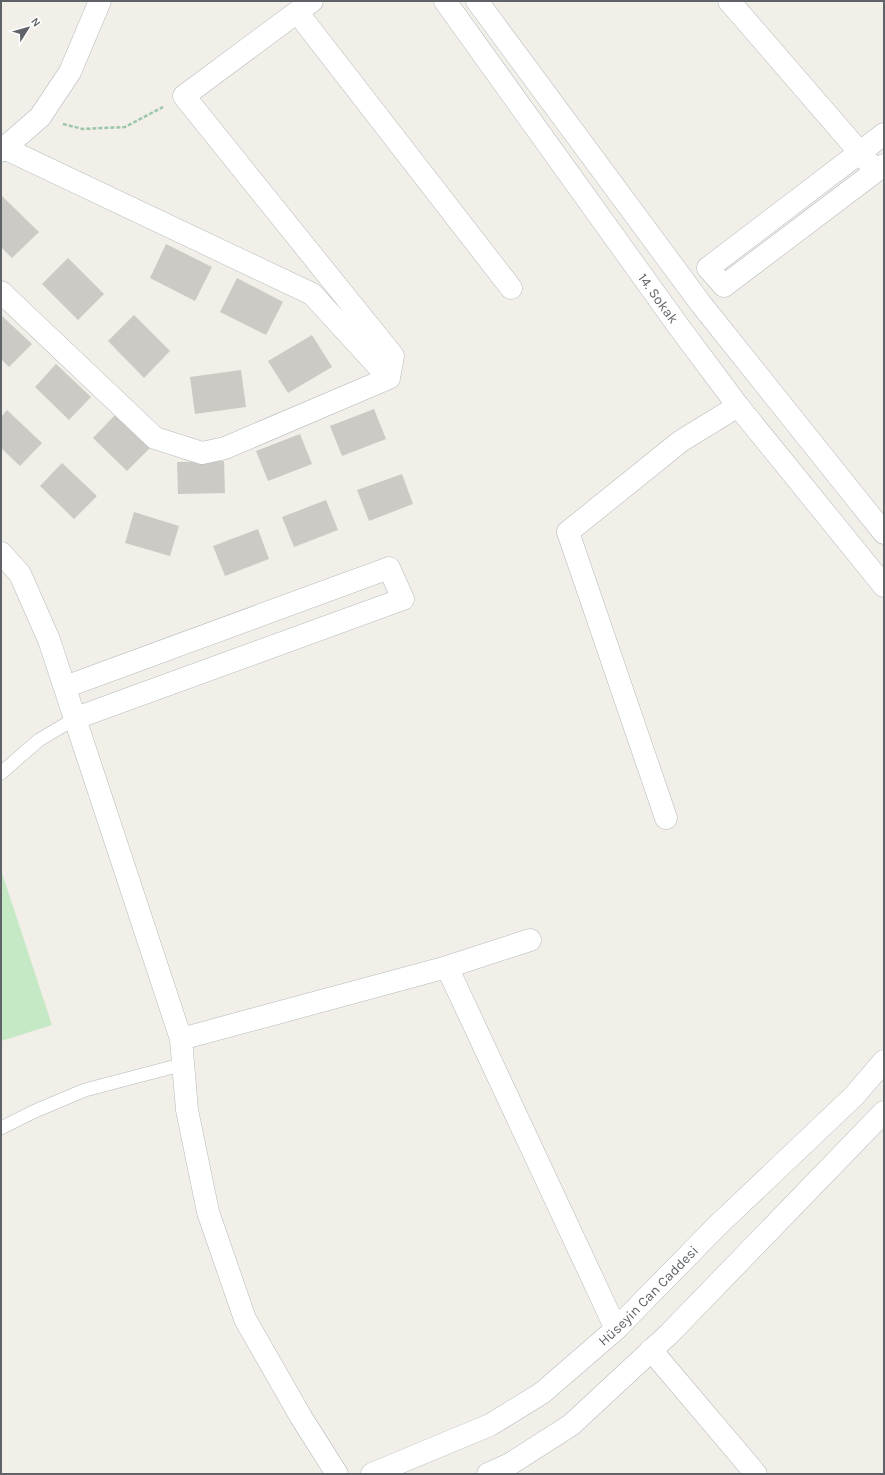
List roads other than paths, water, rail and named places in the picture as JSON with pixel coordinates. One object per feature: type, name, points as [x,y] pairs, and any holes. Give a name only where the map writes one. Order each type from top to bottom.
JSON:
[{"type":"street","points":[[100,1],[70,72],[40,117],[3,150],[312,294],[389,378]]},
{"type":"street","name":"14. Sokak","points":[[445,1],[679,327],[738,406],[884,586]]},
{"type":"street","points":[[477,1],[701,304],[884,532]]},
{"type":"street","points":[[729,1],[860,153],[881,172],[724,286],[708,268],[860,153],[884,134]]},
{"type":"street","points":[[389,378],[393,356],[184,96],[305,7],[511,288]]},
{"type":"street","points":[[1,292],[155,438],[202,453],[225,448],[389,378]]},
{"type":"street","points":[[666,818],[568,532],[681,441],[738,406]]},
{"type":"street","points":[[1,553],[20,574],[49,640],[181,1039],[187,1110],[208,1212],[245,1319],[301,1417],[337,1474]]},
{"type":"street","points":[[65,687],[389,568],[403,599],[76,718]]},
{"type":"street","points":[[181,1039],[447,967],[530,940]]},
{"type":"street","points":[[447,967],[616,1330]]},
{"type":"street","name":"Hüseyin Can Caddesi","points":[[372,1474],[490,1425],[542,1393],[616,1330],[718,1225],[854,1096],[884,1061]]},
{"type":"street","points":[[488,1474],[510,1464],[571,1426],[651,1350],[884,1112]]},
{"type":"street","points":[[651,1350],[756,1474]]},
{"type":"lane","points":[[1,774],[39,740],[76,718]]},
{"type":"lane","points":[[1,1128],[35,1111],[85,1090],[184,1064]]}]
